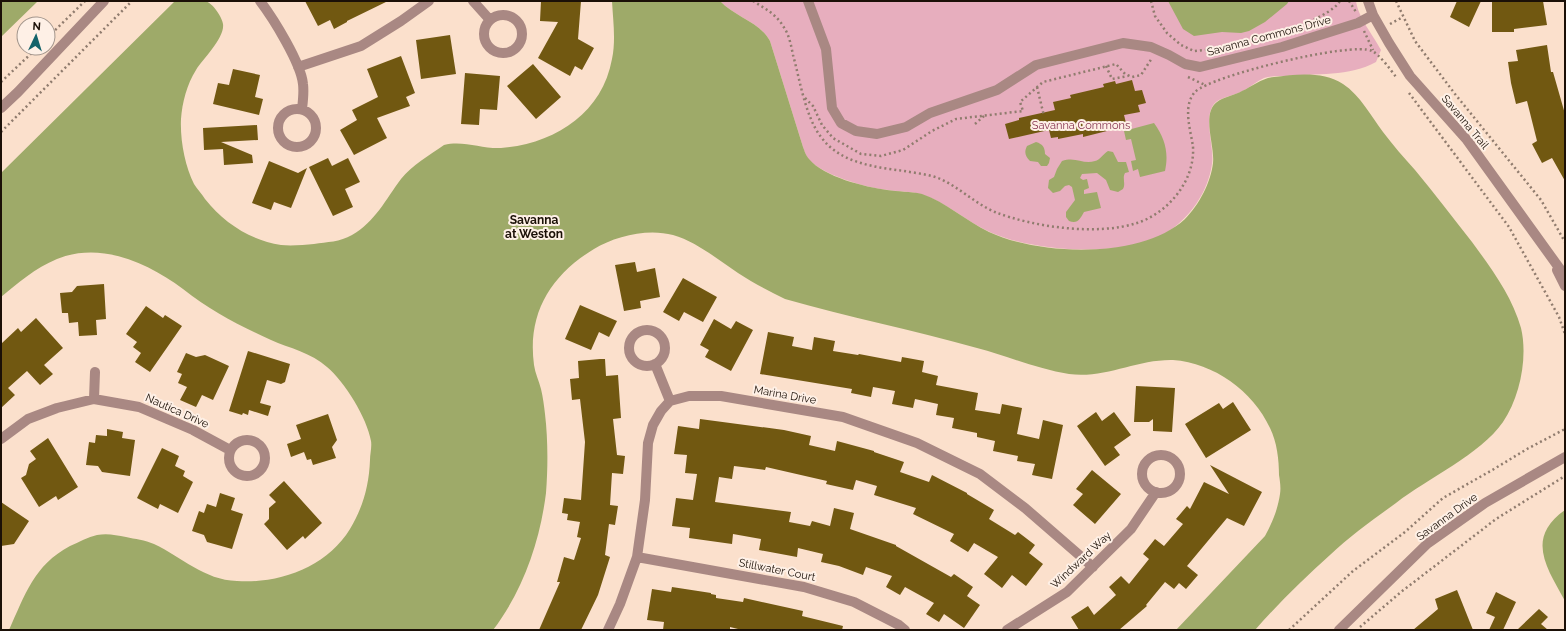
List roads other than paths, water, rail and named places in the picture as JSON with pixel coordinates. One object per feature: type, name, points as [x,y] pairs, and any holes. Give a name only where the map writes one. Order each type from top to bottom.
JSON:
[{"type":"street","points":[[1,108],[104,1]]},
{"type":"street","points":[[260,1],[273,18],[298,67],[303,83],[302,109]]},
{"type":"street","points":[[298,67],[361,46],[401,21],[429,1]]},
{"type":"street","points":[[473,1],[490,20]]},
{"type":"street","name":"Savanna Commons Drive","points":[[808,1],[826,49],[832,108],[841,123],[856,131],[877,134],[906,127],[930,113],[997,90],[1036,65],[1123,43],[1151,47],[1185,64],[1200,67],[1286,46],[1358,23],[1373,15]]},
{"type":"street","name":"Savanna Trail","points":[[1368,1],[1373,15],[1410,76],[1466,140],[1565,276]]},
{"type":"street","name":"Savanna Trail","points":[[1550,254],[1565,286]]},
{"type":"street","points":[[608,630],[620,604],[636,557],[645,500],[648,443],[653,425],[661,411],[670,401],[655,364]]},
{"type":"street","points":[[94,399],[96,372]]},
{"type":"street","name":"Marina Drive","points":[[670,401],[690,396],[721,396],[843,417],[917,443],[980,474],[1025,508],[1093,567]]},
{"type":"street","name":"Nautica Drive","points":[[1,439],[28,419],[57,408],[94,399],[139,407],[193,430],[230,450]]},
{"type":"street","name":"Savanna Drive","points":[[1339,630],[1427,544],[1485,503],[1565,457]]},
{"type":"street","name":"Windward Way","points":[[1007,630],[1068,592],[1131,529],[1156,492]]},
{"type":"street","name":"Stillwater Court","points":[[636,557],[804,586],[854,602],[899,625],[905,630]]},
{"type":"district","name":"Savanna at Weston","points":[[534,227]]},
{"type":"park label","name":"Savanna Commons","points":[[1081,125]]}]
